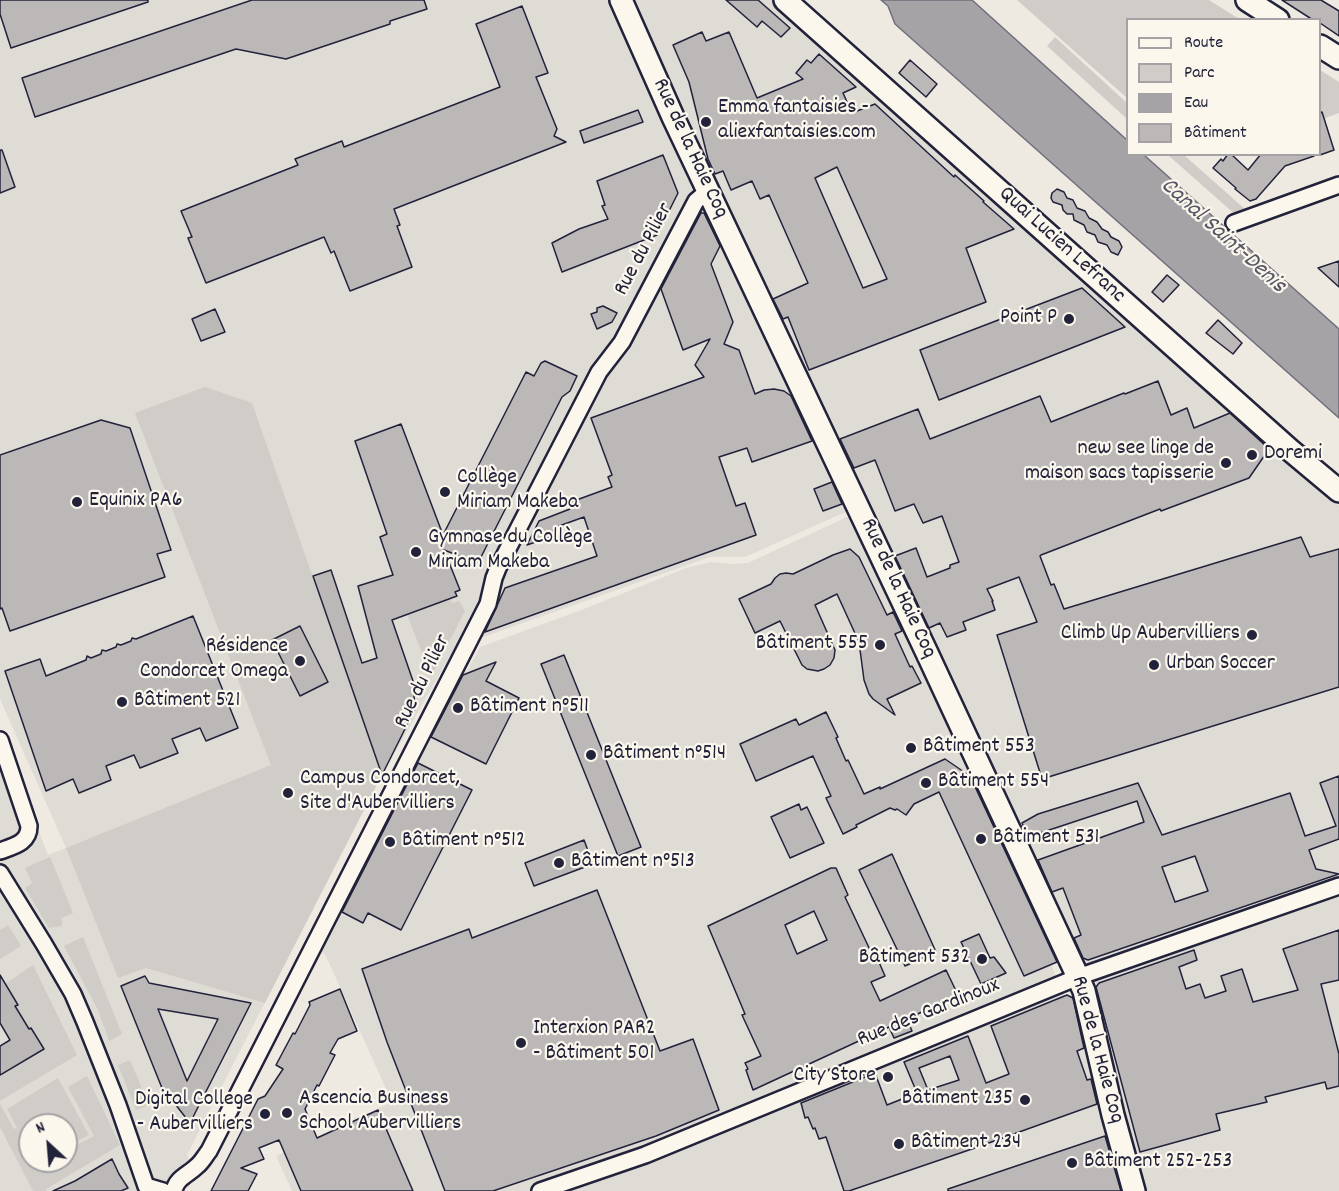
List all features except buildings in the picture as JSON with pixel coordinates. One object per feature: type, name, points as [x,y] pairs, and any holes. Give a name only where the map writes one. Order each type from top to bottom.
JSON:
[{"type":"main road","name":"Rue de la Haie Coq","points":[[621,0],[673,117],[1078,976],[1084,991],[1113,1115],[1134,1191]]},
{"type":"main road","name":"Quai Lucien Lefranc","points":[[785,0],[1290,450],[1339,491]]},
{"type":"main road","points":[[1246,0],[1275,18]]},
{"type":"main road","points":[[1321,47],[1339,58]]},
{"type":"street","points":[[1234,223],[1339,185]]},
{"type":"street","name":"Rue du Pilier","points":[[174,1191],[178,1181],[195,1168],[209,1150],[417,746],[488,604],[498,568],[583,403],[600,372],[622,342],[696,201],[709,190]]},
{"type":"street","points":[[0,740],[29,830],[24,840],[0,851]]},
{"type":"street","points":[[0,873],[73,994],[118,1105],[146,1186],[163,1191]]},
{"type":"street","name":"Rue des Gardinoux","points":[[540,1191],[645,1155],[1078,976],[1339,886]]},
{"type":"shaded area","points":[[0,0],[775,0],[1339,506],[1339,1191],[1142,1191],[1080,966],[868,502],[745,557],[710,557],[455,647],[382,775],[339,857],[187,1155],[191,1164],[170,1178],[164,1191],[0,1191],[0,731],[48,855],[66,848],[0,699]]},
{"type":"shaded area","points":[[860,511],[1098,1076],[1133,1191],[292,1191],[276,1156],[392,1102],[325,954],[317,950],[480,647],[579,611],[686,568],[711,562],[748,563]]},
{"type":"green space","points":[[1017,0],[1209,0],[1237,18],[1126,18],[1126,97]]},
{"type":"green space","points":[[1055,37],[1126,102],[1126,118],[1047,46]]},
{"type":"green space","points":[[1321,71],[1339,82],[1339,113],[1321,120]]},
{"type":"green space","points":[[1169,156],[1185,156],[1246,210],[1238,217]]},
{"type":"green space","points":[[205,387],[252,403],[382,775],[265,1003],[146,968],[118,978],[66,848],[271,765],[135,413]],"holes":[[[300,626],[328,682],[301,696],[272,641]]]},
{"type":"green space","points":[[449,596],[452,603],[459,601],[465,611],[431,677],[407,614]]},
{"type":"green space","points":[[50,857],[73,913],[62,918],[62,926],[49,928],[25,888],[32,883],[25,868]]},
{"type":"green space","points":[[8,925],[21,946],[0,959],[0,930]]},
{"type":"green space","points":[[83,937],[122,1034],[109,1041],[98,1010],[64,946]]},
{"type":"green space","points":[[33,965],[77,1055],[0,1101],[0,1075],[44,1049],[15,1006],[17,1005],[5,984]]},
{"type":"green space","points":[[130,1060],[149,1105],[136,1110],[118,1065]]},
{"type":"green space","points":[[87,1076],[120,1145],[78,1170],[78,1145],[94,1136],[68,1087]]},
{"type":"green space","points":[[58,1078],[77,1113],[18,1113],[18,1162],[0,1127],[0,1104],[14,1129],[17,1128],[7,1109]]},
{"type":"green space","points":[[78,1115],[89,1135],[78,1141]]},
{"type":"green space","points":[[24,1173],[73,1173],[46,1189],[47,1191],[33,1191]]},
{"type":"water","name":"Canal Saint-Denis","points":[[881,0],[972,0],[1126,139],[1126,156],[1145,156],[1339,329],[1339,418],[895,24],[888,6]]},
{"type":"place","name":"Emma fantaisies - aliexfantaisies.com","points":[[706,122]]},
{"type":"place","name":"Point P","points":[[1069,319]]},
{"type":"place","name":"Doremi","points":[[1252,455]]},
{"type":"place","name":"new see linge de maison sacs tapisserie","points":[[1226,463]]},
{"type":"place","name":"Collège Miriam Makeba","points":[[445,492]]},
{"type":"place","name":"Equinix PA6","points":[[77,502]]},
{"type":"place","name":"Gymnase du Collège Miriam Makeba","points":[[416,552]]},
{"type":"place","name":"Climb Up Aubervilliers","points":[[1252,635]]},
{"type":"place","name":"Bâtiment 555","points":[[880,645]]},
{"type":"place","name":"Résidence Condorcet Omega","points":[[300,661]]},
{"type":"place","name":"Urban Soccer","points":[[1154,665]]},
{"type":"place","name":"Bâtiment 521","points":[[122,702]]},
{"type":"place","name":"Bâtiment n°511","points":[[458,708]]},
{"type":"place","name":"Bâtiment 553","points":[[911,748]]},
{"type":"place","name":"Bâtiment n°514","points":[[591,755]]},
{"type":"place","name":"Bâtiment 554","points":[[926,783]]},
{"type":"place","name":"Campus Condorcet, Site d'Aubervilliers","points":[[288,793]]},
{"type":"place","name":"Bâtiment 531","points":[[981,839]]},
{"type":"place","name":"Bâtiment n°512","points":[[390,842]]},
{"type":"place","name":"Bâtiment n°513","points":[[559,863]]},
{"type":"place","name":"Bâtiment 532","points":[[982,959]]},
{"type":"place","name":"Interxion PAR2 - Bâtiment 501","points":[[521,1043]]},
{"type":"place","name":"City Store","points":[[888,1077]]},
{"type":"place","name":"Bâtiment 235","points":[[1025,1100]]},
{"type":"place","name":"Ascencia Business School Aubervilliers","points":[[287,1113]]},
{"type":"place","name":"Digital College - Aubervilliers","points":[[265,1114]]},
{"type":"place","name":"Bâtiment 234","points":[[899,1144]]},
{"type":"place","name":"Bâtiment 252-253","points":[[1072,1163]]}]
